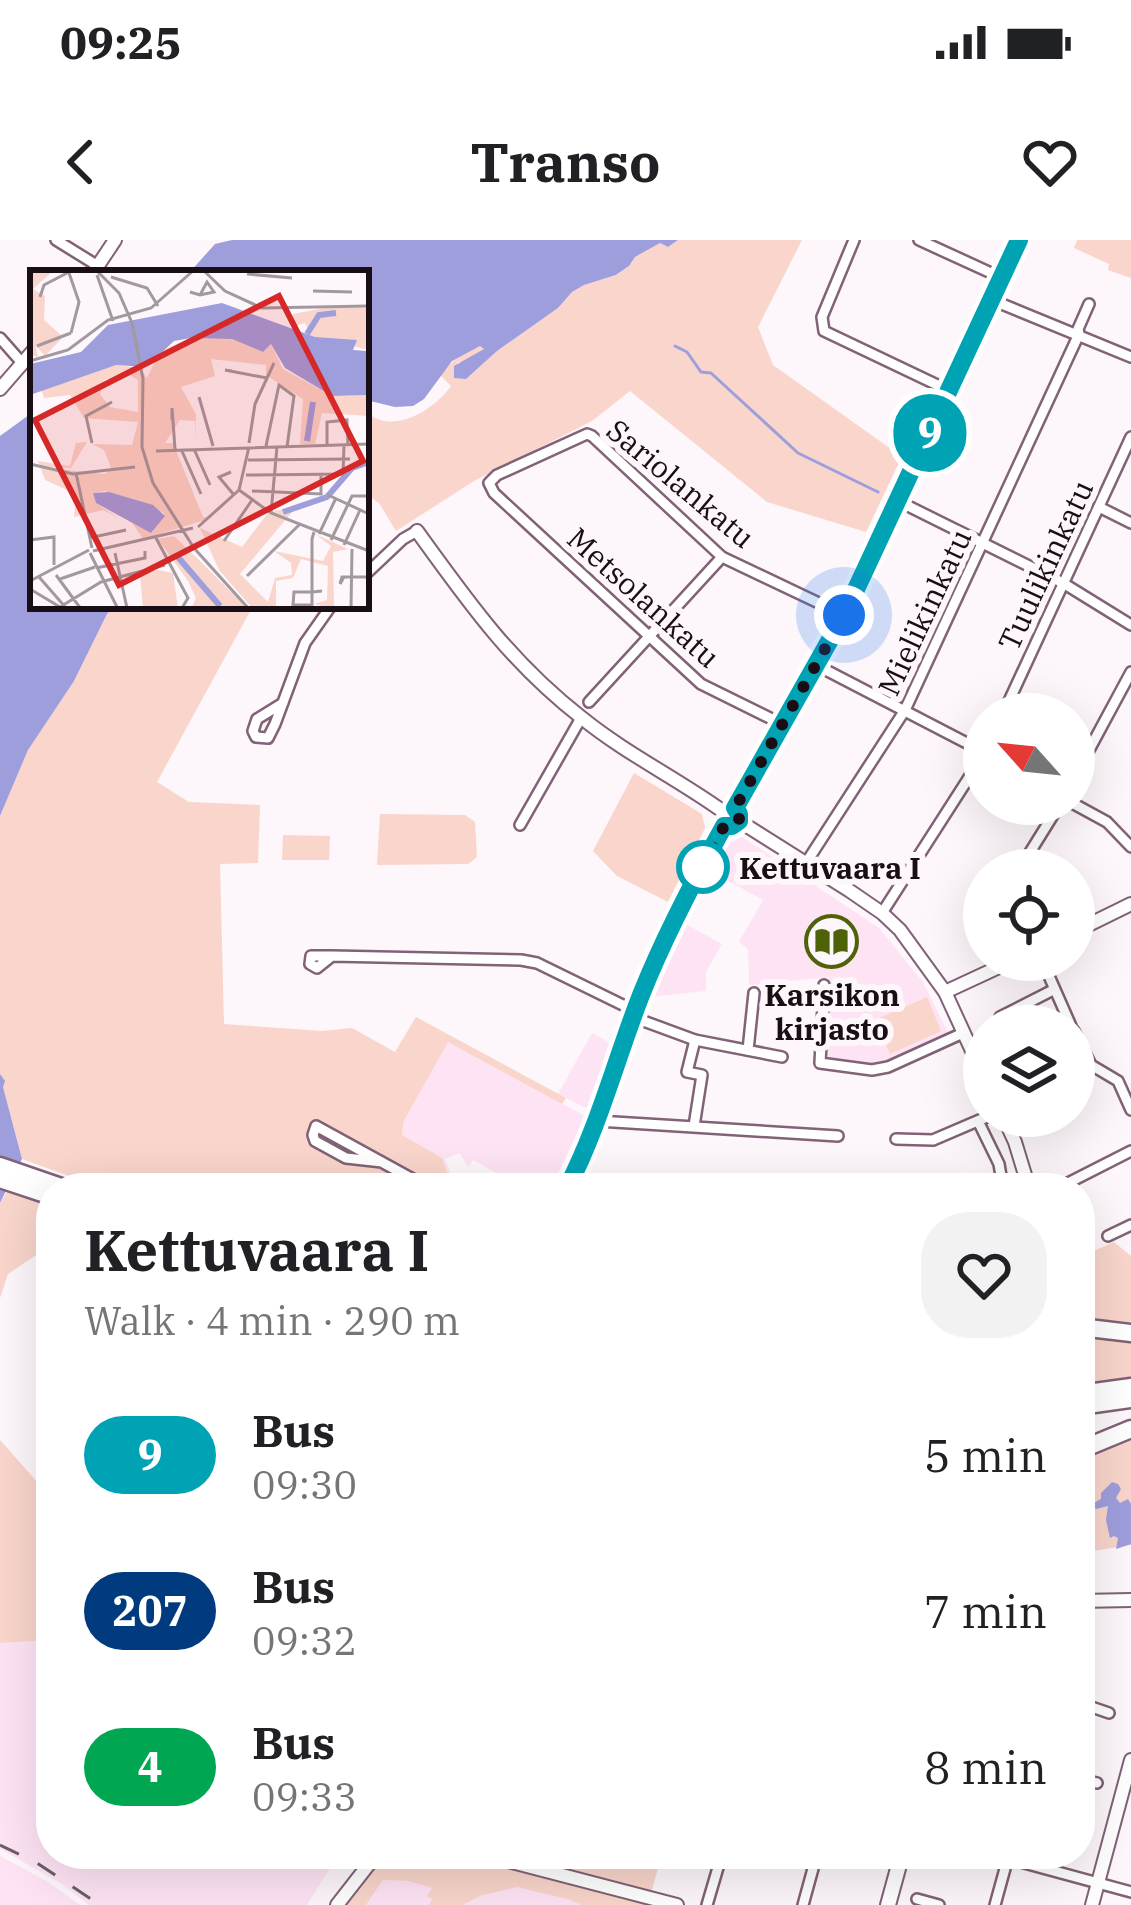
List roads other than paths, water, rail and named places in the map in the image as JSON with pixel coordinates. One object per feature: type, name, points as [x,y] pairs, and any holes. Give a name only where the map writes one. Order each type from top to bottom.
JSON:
[{"type":"highway","points":[[0,1166],[36,1178]]},
{"type":"highway","points":[[0,1179],[36,1191]]},
{"type":"highway","points":[[1095,1329],[1131,1333]]},
{"type":"highway","points":[[1095,1392],[1131,1388]]},
{"type":"highway","points":[[1095,1404],[1131,1399]]},
{"type":"highway","points":[[1095,1444],[1131,1429]]},
{"type":"main road","points":[[888,1902],[898,1869]]},
{"type":"street","points":[[56,240],[96,269],[116,240]]},
{"type":"street","points":[[854,240],[822,317],[824,331],[950,391]]},
{"type":"street","points":[[920,240],[1002,278]]},
{"type":"street","points":[[574,1173],[598,1121],[659,951],[844,615],[1019,240]]},
{"type":"street","points":[[992,300],[1131,357]]},
{"type":"street","name":"Mielikinkatu","points":[[806,862],[905,710],[1089,304]]},
{"type":"street","points":[[0,338],[22,364]]},
{"type":"street","points":[[0,389],[30,355]]},
{"type":"street","name":"Sariolankatu","points":[[489,483],[586,434],[592,436],[722,557],[844,615]]},
{"type":"street","name":"Tuulikinkatu","points":[[1013,693],[1131,437]]},
{"type":"street","name":"Metsolankatu","points":[[489,483],[494,493],[707,688],[784,724]]},
{"type":"street","points":[[898,501],[1063,583],[1131,625]]},
{"type":"street","points":[[1099,507],[1131,524]]},
{"type":"street","points":[[369,571],[417,531],[500,643],[581,718],[882,913],[945,992],[963,1033],[888,1067],[872,1070],[820,1063],[824,985]]},
{"type":"street","points":[[589,702],[722,557]]},
{"type":"street","points":[[283,703],[304,643],[330,609]]},
{"type":"street","points":[[818,666],[963,742]]},
{"type":"street","points":[[1095,739],[1131,672]]},
{"type":"street","points":[[520,825],[581,718]]},
{"type":"street","points":[[882,913],[963,786]]},
{"type":"street","points":[[1095,815],[1131,847]]},
{"type":"street","points":[[1095,922],[1131,904]]},
{"type":"street","points":[[332,956],[538,962],[636,1015],[695,1040],[782,1057]]},
{"type":"street","points":[[945,992],[969,981]]},
{"type":"street","points":[[1050,981],[1061,1005]]},
{"type":"street","points":[[1024,1005],[1053,990]]},
{"type":"street","points":[[748,1050],[754,993]]},
{"type":"street","points":[[694,1126],[702,1076],[687,1072],[695,1040]]},
{"type":"street","points":[[1095,1067],[1118,1081],[1131,1110]]},
{"type":"street","points":[[1118,1081],[1131,1074]]},
{"type":"street","points":[[598,1121],[838,1136]]},
{"type":"street","points":[[382,1162],[346,1158],[316,1142],[316,1126],[382,1162],[402,1173]]},
{"type":"street","points":[[896,1139],[933,1139],[963,1127]]},
{"type":"street","points":[[989,1137],[1000,1173]]},
{"type":"street","points":[[1013,1137],[1024,1173]]},
{"type":"street","points":[[1089,1173],[1131,1151]]},
{"type":"street","points":[[1108,1236],[1131,1226]]},
{"type":"street","points":[[1095,1601],[1131,1600]]},
{"type":"street","points":[[1095,1708],[1109,1713]]},
{"type":"street","points":[[1092,1905],[1130,1770]]},
{"type":"street","points":[[338,1903],[356,1869]]},
{"type":"street","points":[[338,1903],[365,1869]]},
{"type":"street","points":[[539,1869],[677,1905]]},
{"type":"street","points":[[706,1905],[717,1869]]},
{"type":"street","points":[[803,1905],[813,1869]]},
{"type":"street","points":[[995,1905],[1005,1869]]},
{"type":"street","points":[[1051,1869],[1131,1892]]},
{"type":"street","points":[[917,1899],[938,1905]]},
{"type":"water","points":[[232,240],[678,240],[668,247],[660,243],[616,275],[572,292],[466,379],[454,378],[454,366],[484,349],[480,346],[452,361],[424,399],[413,406],[395,407],[369,401],[369,270],[192,270],[215,244]]},
{"type":"water","points":[[30,414],[30,609],[112,609],[74,681],[28,750],[0,816],[0,436]]},
{"type":"water","points":[[0,1074],[22,1159],[0,1203]]},
{"type":"water","points":[[1112,1482],[1118,1484],[1121,1489],[1116,1498],[1131,1504],[1131,1544],[1116,1549],[1118,1538],[1110,1538],[1106,1520],[1108,1506],[1095,1508]]},
{"type":"waterway","points":[[675,346],[798,453],[878,492]]},
{"type":"railway","points":[[0,1845],[36,1863]]},
{"type":"railway","points":[[46,1869],[100,1905]]},
{"type":"place","name":"Kettuvaara I","points":[[703,867]]},
{"type":"place","name":"Karsikon kirjasto","points":[[832,942]]}]
